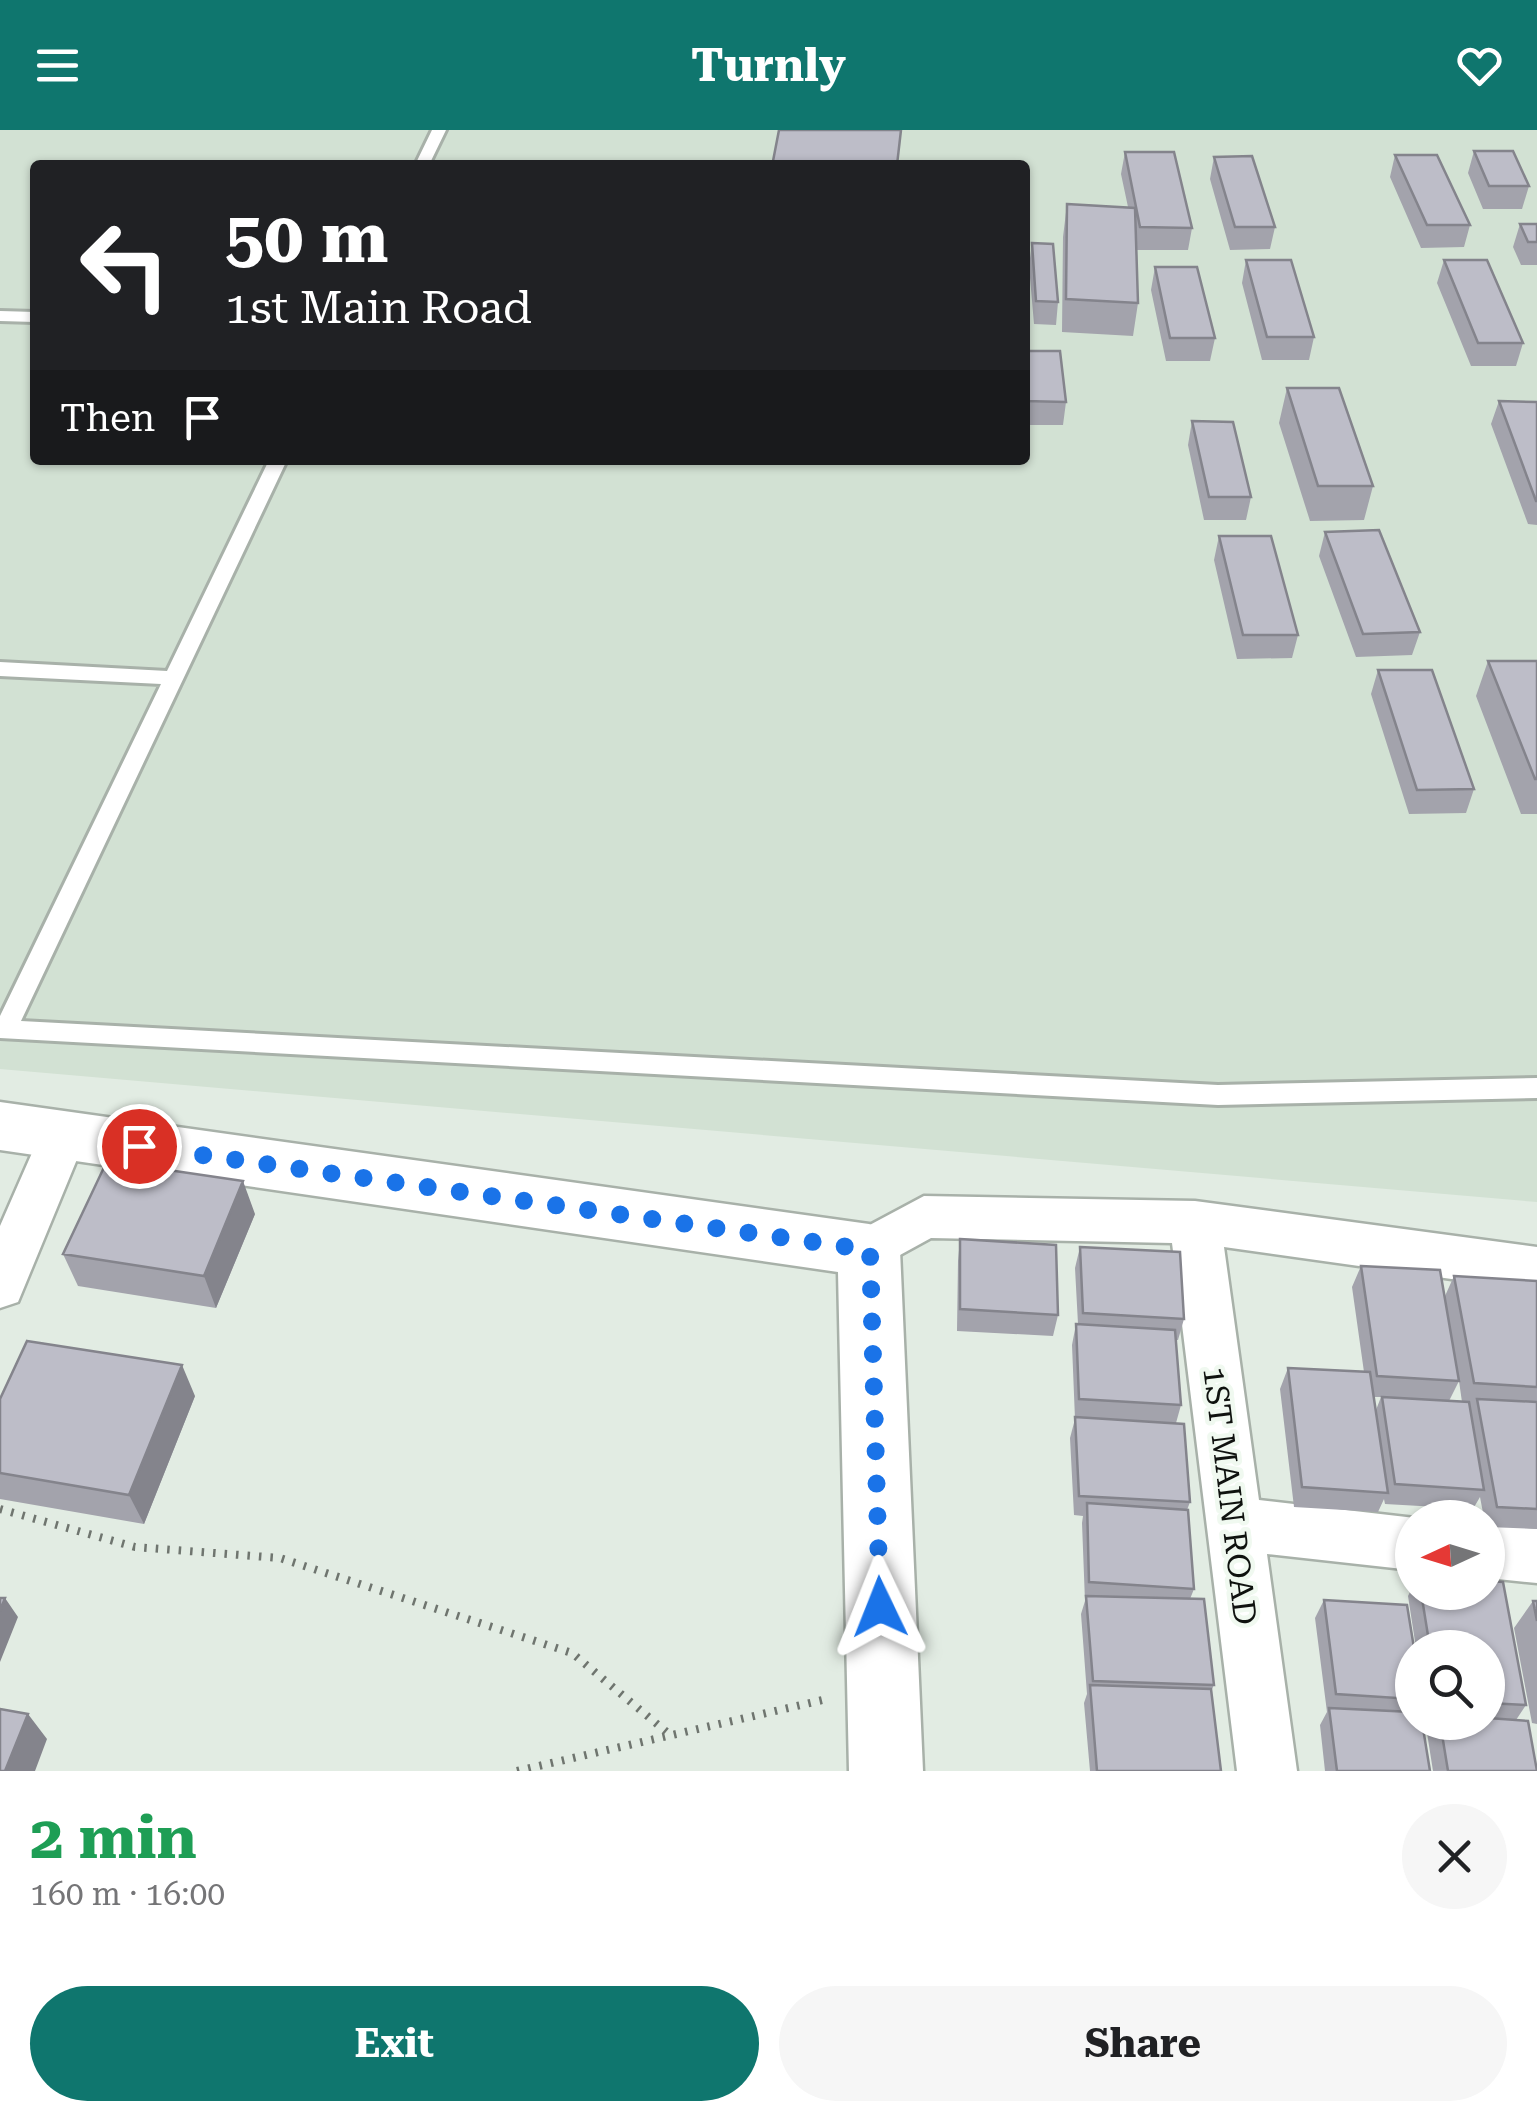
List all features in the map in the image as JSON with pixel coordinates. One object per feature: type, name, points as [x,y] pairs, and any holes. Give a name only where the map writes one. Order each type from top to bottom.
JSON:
[{"type":"street","points":[[0,1126],[870,1250],[924,1217],[1195,1222],[1537,1268]]},
{"type":"street","points":[[0,1286],[62,1135]]},
{"type":"street","name":"1ST MAIN ROAD","points":[[1195,1222],[1268,1771]]},
{"type":"street","points":[[870,1250],[886,1771]]},
{"type":"street","points":[[1233,1524],[1395,1541]]},
{"type":"street","points":[[1505,1552],[1537,1556]]},
{"type":"lane","points":[[424,160],[439,130]]},
{"type":"lane","points":[[0,316],[30,317]]},
{"type":"lane","points":[[276,465],[3,1030],[1218,1095],[1537,1088]]},
{"type":"lane","points":[[0,669],[172,678]]},
{"type":"path","points":[[0,1510],[135,1547],[280,1558],[572,1652],[669,1734]]},
{"type":"path","points":[[517,1771],[883,1687]]},
{"type":"shaded area","points":[[0,130],[1537,130],[1537,1202],[0,1069]]},
{"type":"building","points":[[779,130],[901,130],[898,160],[773,160]]},
{"type":"building","points":[[1474,151],[1513,151],[1529,186],[1489,186]]},
{"type":"building","points":[[1125,152],[1174,152],[1192,228],[1140,227]]},
{"type":"building","points":[[1395,155],[1437,155],[1470,225],[1427,225]]},
{"type":"building","points":[[1252,156],[1275,227],[1235,227],[1214,157]]},
{"type":"building","points":[[1067,204],[1135,208],[1138,303],[1066,299]]},
{"type":"building","points":[[1520,224],[1537,224],[1537,242],[1528,242]]},
{"type":"building","points":[[1032,243],[1053,244],[1058,302],[1036,301]]},
{"type":"building","points":[[1246,260],[1291,260],[1314,337],[1267,337]]},
{"type":"building","points":[[1444,260],[1487,260],[1523,343],[1478,343]]},
{"type":"building","points":[[1155,267],[1197,267],[1215,338],[1170,338]]},
{"type":"building","points":[[1030,351],[1060,351],[1066,402],[1030,401]]},
{"type":"building","points":[[1287,388],[1339,388],[1373,486],[1318,486]]},
{"type":"building","points":[[1499,401],[1537,402],[1537,501],[1536,501]]},
{"type":"building","points":[[1192,421],[1233,422],[1251,497],[1209,497]]},
{"type":"building","points":[[1379,530],[1420,632],[1363,634],[1325,532]]},
{"type":"building","points":[[1219,536],[1271,536],[1298,635],[1243,635]]},
{"type":"building","points":[[1488,661],[1537,661],[1537,779],[1535,779]]},
{"type":"building","points":[[1378,670],[1432,670],[1474,789],[1417,790]]},
{"type":"building","points":[[107,1161],[243,1181],[204,1276],[63,1254]]},
{"type":"building","points":[[960,1239],[1056,1245],[1058,1315],[960,1309]]},
{"type":"building","points":[[1080,1247],[1180,1252],[1184,1319],[1083,1313]]},
{"type":"building","points":[[1361,1266],[1440,1270],[1459,1381],[1377,1376]]},
{"type":"building","points":[[1454,1276],[1537,1281],[1537,1387],[1474,1383]]},
{"type":"building","points":[[1076,1324],[1175,1330],[1181,1405],[1079,1399]]},
{"type":"building","points":[[27,1341],[182,1365],[129,1495],[0,1473],[0,1399]]},
{"type":"building","points":[[1288,1368],[1370,1372],[1388,1493],[1302,1487]]},
{"type":"building","points":[[1382,1397],[1469,1402],[1484,1490],[1395,1484]]},
{"type":"building","points":[[1477,1399],[1537,1402],[1537,1509],[1505,1507],[1505,1500],[1496,1500]]},
{"type":"building","points":[[1075,1417],[1184,1424],[1190,1502],[1079,1496]]},
{"type":"building","points":[[1087,1503],[1188,1510],[1194,1589],[1089,1582]]},
{"type":"building","points":[[1505,1593],[1526,1705],[1505,1704],[1505,1630],[1427,1630],[1424,1610],[1505,1610]]},
{"type":"building","points":[[1086,1596],[1204,1599],[1214,1685],[1093,1681]]},
{"type":"building","points":[[1324,1600],[1395,1604],[1395,1610],[1408,1610],[1411,1630],[1395,1630],[1395,1698],[1336,1694]]},
{"type":"building","points":[[1090,1685],[1211,1689],[1221,1771],[1097,1771]]},
{"type":"building","points":[[1329,1708],[1395,1711],[1395,1740],[1425,1740],[1430,1771],[1337,1771]]},
{"type":"building","points":[[0,1709],[28,1714],[5,1771],[0,1771]]},
{"type":"building","points":[[1505,1719],[1528,1721],[1537,1771],[1448,1771],[1443,1740],[1505,1740]]},
{"type":"route","points":[[139,1146],[870,1250],[880,1607]]}]
